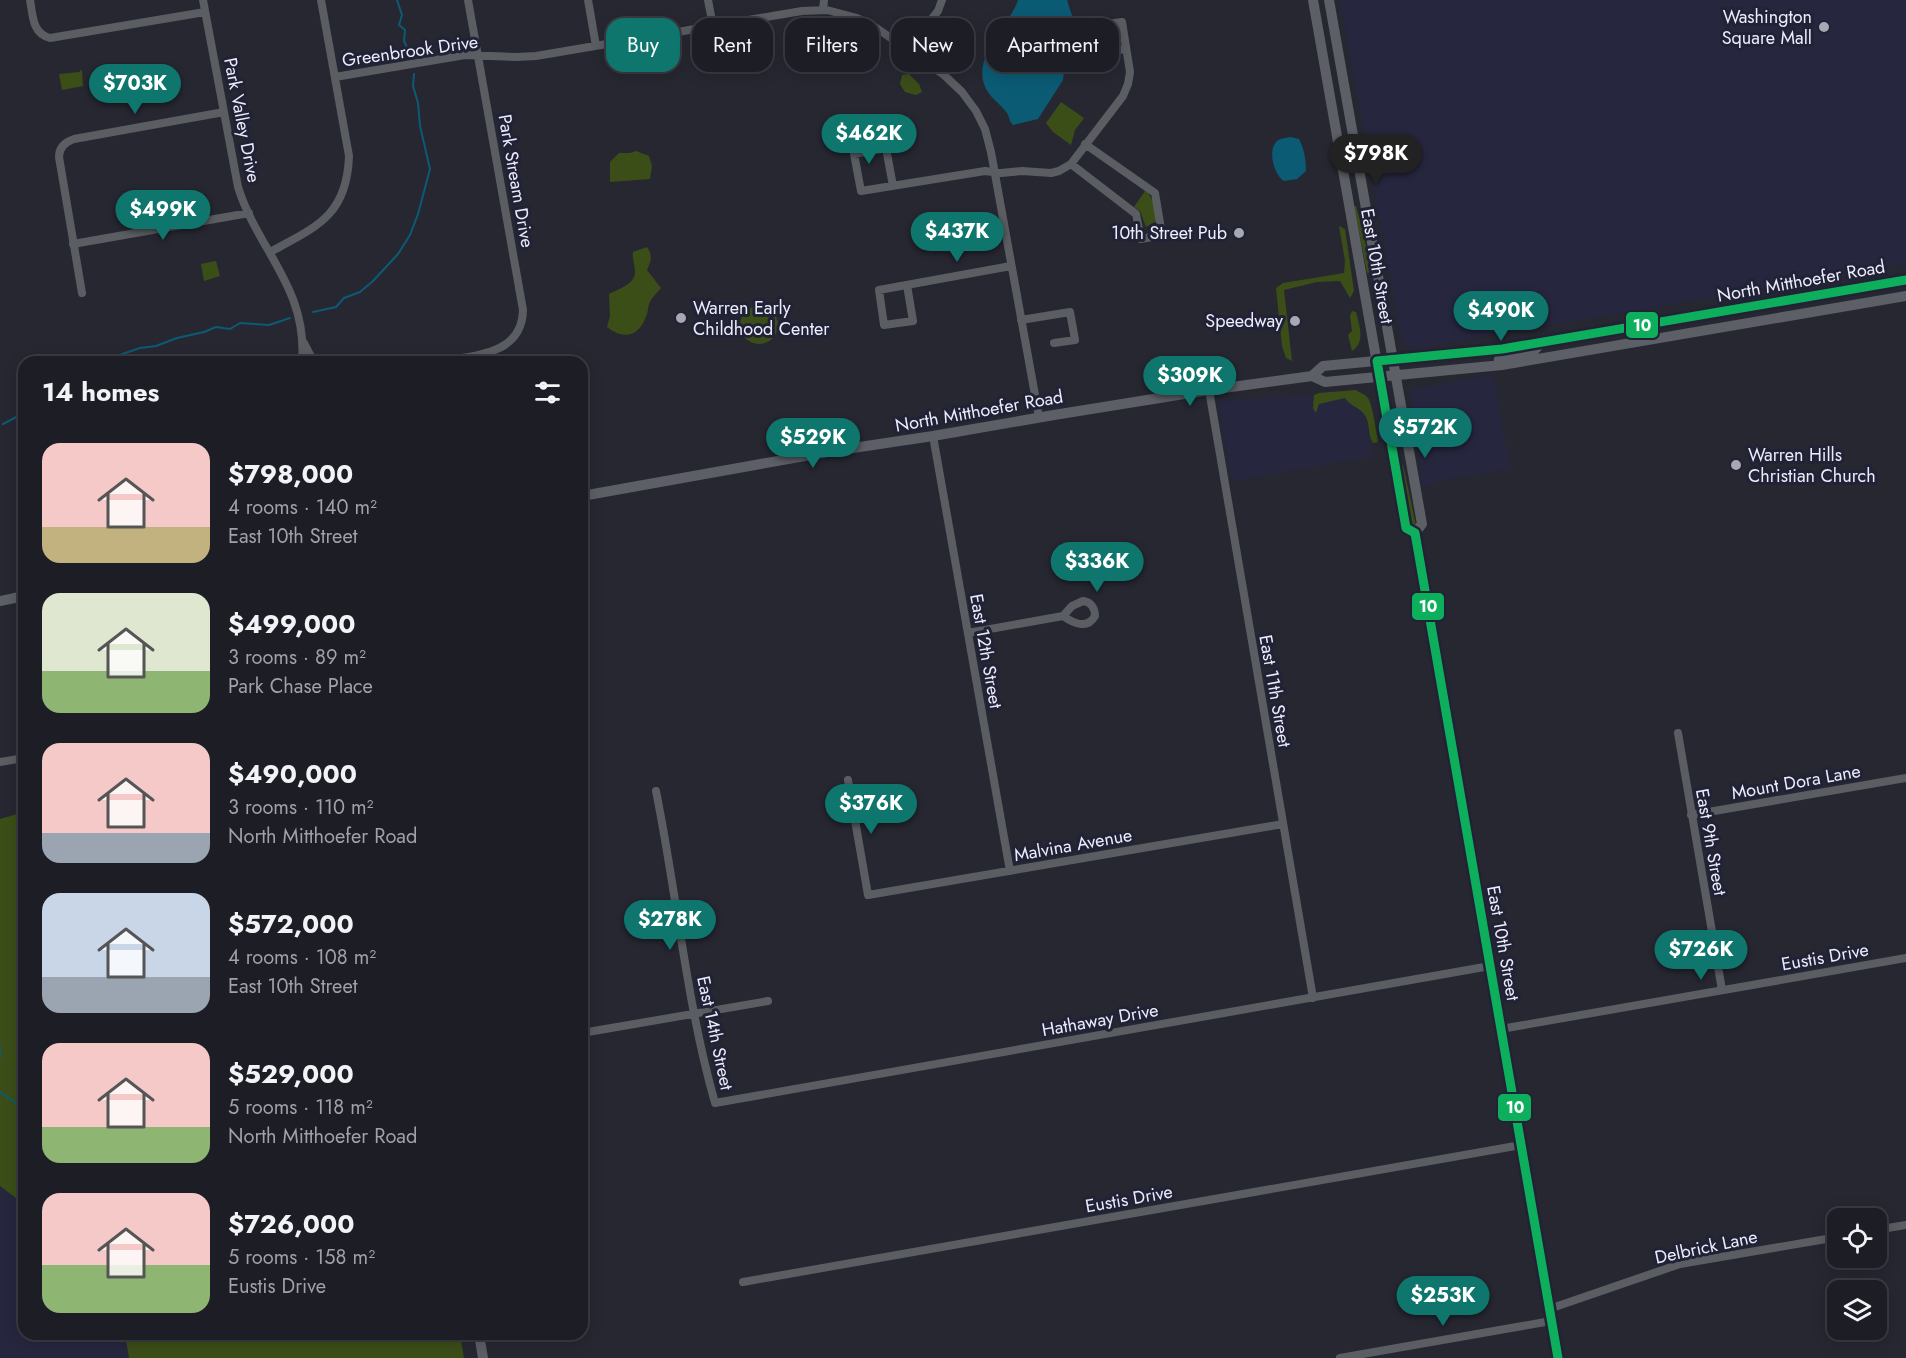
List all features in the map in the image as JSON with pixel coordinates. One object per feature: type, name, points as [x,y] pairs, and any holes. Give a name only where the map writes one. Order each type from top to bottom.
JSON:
[{"type":"main road","name":"East 10th Street","points":[[1313,0],[1406,528],[1415,533]]},
{"type":"main road","name":"East 10th Street","points":[[1329,0],[1422,524],[1415,533],[1558,1358]]},
{"type":"main road","name":"North Mitthoefer Road","points":[[1312,376],[1323,366],[1470,354],[1906,280]]},
{"type":"main road","name":"North Mitthoefer Road","points":[[588,495],[833,451],[1209,390],[1312,376],[1325,382],[1498,365],[1906,296]]},
{"type":"main road","points":[[1498,365],[1502,357],[1533,352],[1542,342]]},
{"type":"main road","points":[[0,601],[18,597]]},
{"type":"main road","points":[[480,1340],[483,1358]]},
{"type":"street","points":[[30,0],[36,28],[42,35],[50,38],[205,12]]},
{"type":"street","name":"Park Valley Drive","points":[[203,0],[237,181],[249,213],[292,294],[303,341],[302,356]]},
{"type":"street","points":[[270,252],[319,225],[342,196],[348,177],[349,156],[321,0]]},
{"type":"street","name":"Park Stream Drive","points":[[468,0],[523,310],[522,322],[517,334],[505,346],[490,352],[468,356]]},
{"type":"street","points":[[588,0],[596,46]]},
{"type":"street","points":[[708,0],[711,18]]},
{"type":"street","points":[[823,10],[824,0]]},
{"type":"street","points":[[933,18],[942,0]]},
{"type":"street","name":"Greenbrook Drive","points":[[758,18],[802,10],[838,12],[857,18],[891,38]]},
{"type":"street","points":[[893,186],[886,148],[854,154],[861,191],[893,186],[983,171],[1051,173],[1071,164],[1123,96],[1128,84],[1130,72],[1122,21],[1099,25],[1103,52],[1126,49]]},
{"type":"street","name":"Greenbrook Drive","points":[[335,77],[459,55],[528,57],[692,30]]},
{"type":"street","name":"Greenbrook Drive","points":[[939,72],[972,105],[985,129],[995,172],[1039,417]]},
{"type":"street","points":[[82,292],[59,158],[62,148],[77,138],[224,112]]},
{"type":"street","points":[[1071,164],[1136,214],[1141,239],[1162,235],[1155,193],[1085,144]]},
{"type":"street","points":[[73,244],[249,213]]},
{"type":"street","points":[[907,285],[913,321],[884,325],[879,290],[1011,266]]},
{"type":"street","points":[[1021,320],[1070,312],[1075,340],[1054,343]]},
{"type":"street","name":"Park Valley Drive","points":[[303,341],[311,356]]},
{"type":"street","name":"East 11th Street","points":[[1209,390],[1312,998]]},
{"type":"street","name":"East 12th Street","points":[[933,436],[1010,871]]},
{"type":"street","points":[[968,633],[1063,616]]},
{"type":"street","name":"East 9th Street","points":[[1678,733],[1722,990]]},
{"type":"street","points":[[0,762],[18,759]]},
{"type":"street","name":"Mount Dora Lane","points":[[1691,815],[1906,778]]},
{"type":"street","name":"Malvina Avenue","points":[[848,780],[868,895],[1283,824]]},
{"type":"street","name":"East 14th Street","points":[[656,791],[693,1014],[715,1104]]},
{"type":"street","name":"Eustis Drive","points":[[1501,1029],[1906,958]]},
{"type":"street","name":"Hathaway Drive","points":[[715,1104],[1490,966]]},
{"type":"street","points":[[588,1032],[768,1001]]},
{"type":"street","name":"Eustis Drive","points":[[743,1282],[1521,1145]]},
{"type":"street","points":[[1887,1228],[1906,1225]]},
{"type":"street","name":"Delbrick Lane","points":[[1340,1358],[1550,1315],[1680,1264],[1827,1239]]},
{"type":"shaded area","points":[[1018,0],[1067,0],[1073,18],[1009,18]]},
{"type":"shaded area","name":"Washington Square Mall","points":[[1340,0],[1906,0],[1906,263],[1414,349],[1402,340]]},
{"type":"shaded area","points":[[986,56],[986,72],[1064,72],[1063,80],[1038,119],[1013,125],[1007,113],[986,89],[982,73]]},
{"type":"shaded area","points":[[1291,137],[1299,139],[1301,143],[1306,171],[1297,179],[1284,181],[1275,168],[1272,150],[1277,141]]},
{"type":"shaded area","points":[[1493,375],[1510,469],[1455,477],[1423,488],[1410,389]]},
{"type":"shaded area","points":[[1338,395],[1364,410],[1374,456],[1232,481],[1217,400]]},
{"type":"shaded area","points":[[0,1181],[18,1197],[18,1340],[130,1340],[133,1358],[0,1358]]},
{"type":"green space","points":[[80,70],[83,86],[62,90],[59,74],[80,72]]},
{"type":"green space","points":[[909,74],[919,84],[922,92],[916,95],[905,92],[900,84],[902,75]]},
{"type":"green space","points":[[1061,102],[1084,118],[1075,130],[1071,145],[1053,132],[1046,123]]},
{"type":"green space","points":[[636,151],[649,156],[652,166],[650,179],[610,182],[610,162],[619,153]]},
{"type":"green space","points":[[1145,191],[1148,192],[1159,214],[1155,222],[1146,227],[1140,211],[1134,207]]},
{"type":"green space","points":[[1354,206],[1356,206],[1362,227],[1371,272],[1367,273]]},
{"type":"green space","points":[[1339,226],[1345,229],[1354,291],[1350,298],[1340,281],[1317,282],[1284,290],[1292,361],[1286,358],[1282,346],[1276,288],[1283,283],[1344,273],[1345,261]]},
{"type":"green space","points":[[647,247],[651,258],[647,270],[661,288],[650,302],[640,327],[631,334],[620,334],[607,327],[610,316],[609,294],[626,286],[632,280],[635,272],[633,252]]},
{"type":"green space","points":[[216,261],[220,276],[204,281],[201,264]]},
{"type":"green space","points":[[759,306],[772,312],[778,325],[772,338],[759,344],[746,338],[740,325],[746,312]]},
{"type":"green space","points":[[1352,311],[1356,312],[1360,338],[1352,351],[1348,335],[1352,331],[1350,316]]},
{"type":"green space","points":[[1356,390],[1370,401],[1378,442],[1373,443],[1371,440],[1368,421],[1364,414],[1345,398],[1319,404],[1316,413],[1313,408],[1314,395]]},
{"type":"green space","points":[[1399,465],[1403,465],[1416,525],[1413,528],[1411,525]]},
{"type":"green space","points":[[18,814],[18,1200],[0,1186],[0,819]]},
{"type":"green space","points":[[126,1340],[461,1340],[464,1358],[129,1358]]},
{"type":"waterway","points":[[397,0],[402,15],[399,25],[405,30],[404,41],[410,54]]},
{"type":"waterway","points":[[313,312],[336,307],[344,298],[360,292],[398,254],[410,235],[430,169],[413,86],[414,74]]},
{"type":"waterway","points":[[117,356],[216,327],[230,329],[240,323],[269,325],[290,318]]},
{"type":"waterway","points":[[3,424],[18,416]]},
{"type":"waterway","points":[[0,1047],[0,1057]]},
{"type":"waterway","points":[[0,1092],[18,1105]]},
{"type":"transit line","name":"10","points":[[1377,361],[1502,349],[1906,280]]},
{"type":"transit line","name":"10","points":[[1377,361],[1406,528],[1415,533],[1558,1358]]},
{"type":"place","name":"Washington Square Mall","points":[[1824,27]]},
{"type":"place","name":"10th Street Pub","points":[[1239,233]]},
{"type":"place","name":"Warren Early Childhood Center","points":[[681,318]]},
{"type":"place","name":"Speedway","points":[[1295,321]]},
{"type":"place","name":"Warren Hills Christian Church","points":[[1736,465]]}]
